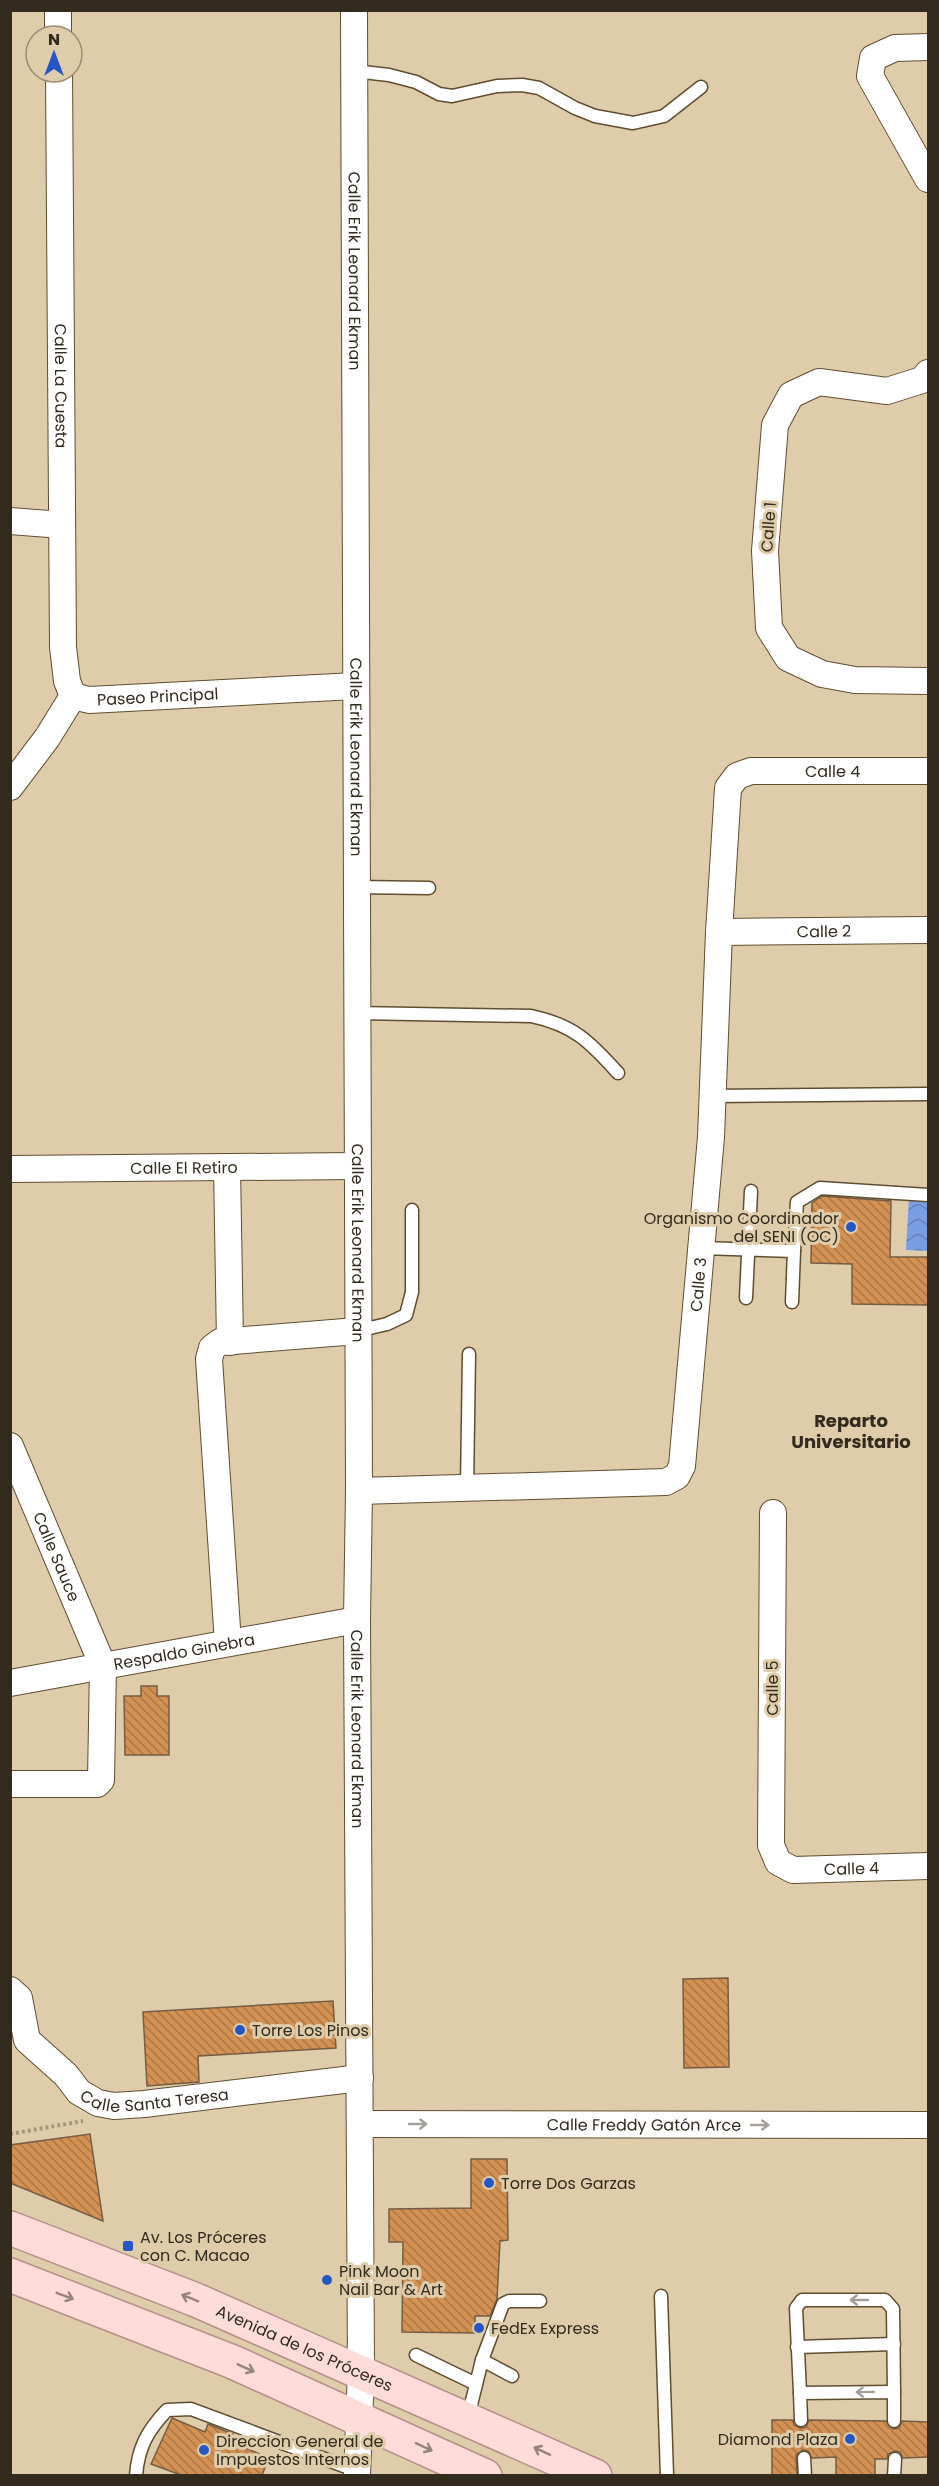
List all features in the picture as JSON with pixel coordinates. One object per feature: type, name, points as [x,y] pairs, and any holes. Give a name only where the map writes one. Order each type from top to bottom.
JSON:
[{"type":"main road","name":"Avenida de los Próceres","points":[[10,2228],[196,2300],[468,2417],[595,2475]]},
{"type":"main road","points":[[10,2275],[233,2362],[485,2475]]},
{"type":"street","name":"Calle Erik Leonard Ekman","points":[[354,10],[361,2371],[361,2418],[357,2473]]},
{"type":"street","points":[[928,47],[895,48],[873,58],[870,76],[928,179]]},
{"type":"street","name":"Calle La Cuesta","points":[[59,84],[63,647],[67,681],[73,696]]},
{"type":"street","name":"Calle 1","points":[[928,373],[922,380],[887,391],[819,382],[791,395],[775,424],[765,550],[770,628],[788,658],[822,674],[855,680],[928,681]]},
{"type":"street","points":[[10,521],[62,525]]},
{"type":"street","name":"Paseo Principal","points":[[73,696],[89,700],[355,686]]},
{"type":"street","points":[[10,787],[47,738],[73,696]]},
{"type":"street","name":"Calle 4","points":[[737,776],[751,771],[928,771]]},
{"type":"street","name":"Calle 3","points":[[358,1491],[666,1482],[677,1476],[682,1466],[701,1248],[712,1096],[718,932],[728,788],[737,776]]},
{"type":"street","name":"Calle 2","points":[[718,932],[928,930]]},
{"type":"street","name":"Calle El Retiro","points":[[10,1169],[356,1166]]},
{"type":"street","points":[[227,1167],[221,1345],[209,1359],[228,1643]]},
{"type":"street","points":[[221,1345],[357,1331]]},
{"type":"street","name":"Calle Sauce","points":[[10,1446],[103,1666]]},
{"type":"street","name":"Calle 5","points":[[773,1513],[771,1845],[778,1862]]},
{"type":"street","name":"Respaldo Ginebra","points":[[10,1683],[357,1620]]},
{"type":"street","points":[[10,1784],[97,1784],[101,1780],[103,1666]]},
{"type":"street","name":"Calle 4","points":[[778,1862],[793,1870],[928,1866]]},
{"type":"street","name":"Calle Santa Teresa","points":[[10,1990],[19,1998],[27,2040],[66,2075],[79,2092],[98,2103],[114,2106],[144,2104],[360,2078]]},
{"type":"street","name":"Calle Freddy Gatón Arce","points":[[360,2124],[928,2125]]},
{"type":"lane","points":[[354,72],[389,75],[416,82],[439,94],[452,96],[496,86],[522,85],[539,88],[574,108],[595,116],[633,123],[657,120],[701,87]]},
{"type":"lane","points":[[355,887],[429,888]]},
{"type":"lane","points":[[356,1013],[531,1016],[557,1022],[587,1039],[618,1073]]},
{"type":"lane","points":[[712,1096],[928,1094]]},
{"type":"lane","points":[[792,1302],[797,1202],[814,1190],[832,1188],[928,1195]]},
{"type":"lane","points":[[746,1298],[751,1191]]},
{"type":"lane","points":[[357,1331],[387,1324],[406,1315],[412,1293],[412,1210]]},
{"type":"lane","points":[[701,1248],[794,1251]]},
{"type":"lane","points":[[467,1488],[469,1354]]},
{"type":"lane","points":[[661,2296],[667,2475]]},
{"type":"lane","points":[[801,2420],[796,2308],[802,2300],[885,2300],[893,2309],[894,2421]]},
{"type":"lane","points":[[468,2417],[482,2360],[505,2302],[540,2301]]},
{"type":"lane","points":[[797,2347],[894,2344]]},
{"type":"lane","points":[[416,2355],[476,2384]]},
{"type":"lane","points":[[482,2360],[512,2376]]},
{"type":"lane","points":[[800,2393],[894,2392]]},
{"type":"lane","points":[[136,2475],[138,2455],[149,2429],[167,2410],[192,2409],[357,2473]]},
{"type":"lane","points":[[804,2458],[805,2475]]},
{"type":"lane","points":[[894,2475],[895,2459]]},
{"type":"water","points":[[909,1198],[928,1199],[928,1251],[906,1250]]},
{"type":"building","name":"Organismo Coordinador del SENI (OC)","points":[[822,1196],[891,1201],[890,1257],[928,1257],[928,1305],[852,1304],[852,1264],[811,1263],[812,1203]]},
{"type":"building","points":[[141,1686],[157,1686],[157,1696],[169,1696],[169,1755],[125,1755],[124,1696],[141,1696]]},
{"type":"building","points":[[728,1978],[729,2067],[684,2068],[683,1979]]},
{"type":"building","name":"Torre Los Pinos","points":[[333,2001],[336,2048],[198,2056],[199,2082],[147,2086],[143,2012]]},
{"type":"building","points":[[90,2134],[103,2221],[10,2183],[10,2145]]},
{"type":"building","points":[[471,2159],[507,2159],[508,2240],[500,2241],[497,2299],[490,2316],[475,2316],[475,2333],[402,2332],[403,2242],[389,2242],[389,2209],[471,2208]]},
{"type":"building","name":"Direccion General de Impuestos Internos","points":[[172,2418],[205,2432],[208,2424],[233,2434],[231,2442],[269,2458],[262,2475],[181,2475],[151,2464]]},
{"type":"building","name":"Diamond Plaza","points":[[772,2420],[793,2420],[794,2425],[801,2428],[806,2427],[809,2420],[886,2421],[893,2429],[899,2428],[902,2421],[928,2422],[928,2457],[903,2458],[900,2452],[895,2451],[888,2454],[887,2459],[875,2459],[875,2475],[836,2475],[836,2457],[812,2458],[808,2451],[803,2450],[796,2455],[797,2475],[772,2475]]},
{"type":"place","name":"Organismo Coordinador del SENI (OC)","points":[[851,1227]]},
{"type":"place","name":"Torre Los Pinos","points":[[240,2030]]},
{"type":"place","name":"Torre Dos Garzas","points":[[489,2183]]},
{"type":"place","name":"Av. Los Próceres con C. Macao","points":[[128,2246]]},
{"type":"place","name":"Pink Moon Nail Bar & Art","points":[[327,2280]]},
{"type":"place","name":"FedEx Express","points":[[479,2328]]},
{"type":"place","name":"Diamond Plaza","points":[[850,2439]]},
{"type":"place","name":"Direccion General de Impuestos Internos","points":[[204,2450]]},
{"type":"district","name":"Reparto Universitario","points":[[851,1431]]}]
